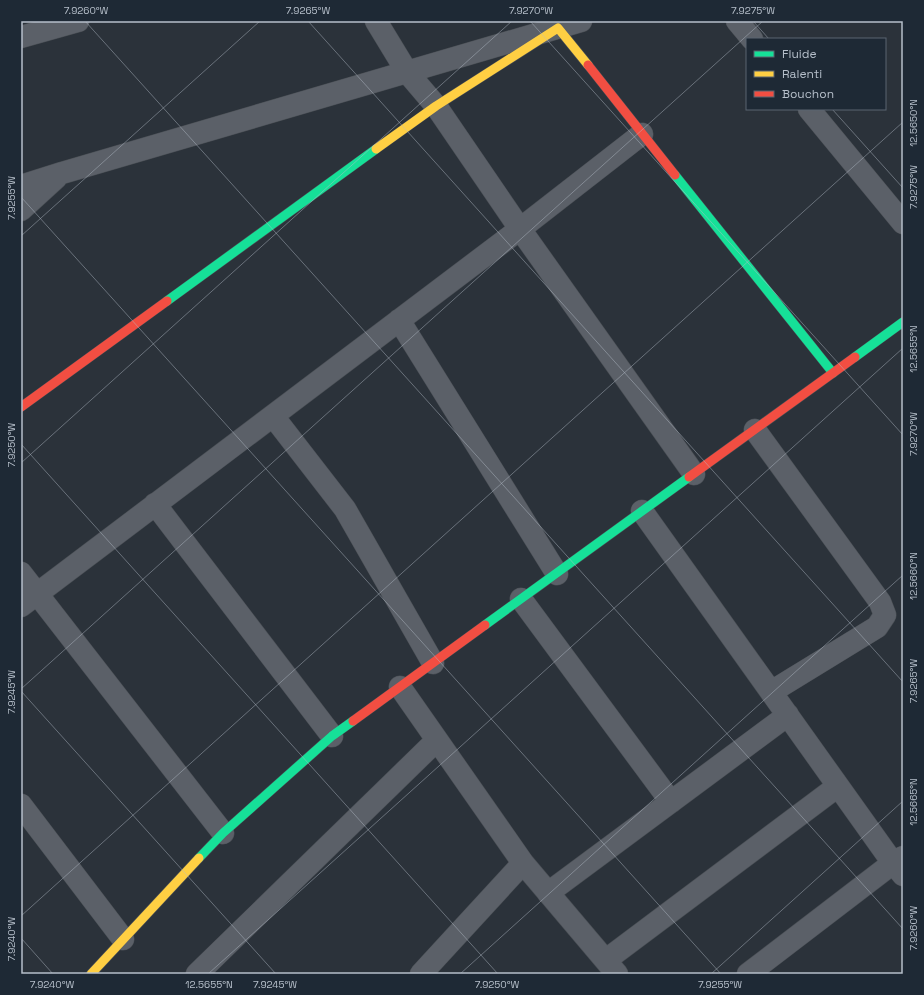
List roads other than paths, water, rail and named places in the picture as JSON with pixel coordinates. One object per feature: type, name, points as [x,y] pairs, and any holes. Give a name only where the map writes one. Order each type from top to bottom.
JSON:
[{"type":"street","points":[[21,37],[78,21]]},
{"type":"street","points":[[376,21],[407,72],[436,106],[520,229],[694,474]]},
{"type":"street","points":[[21,186],[581,21]]},
{"type":"street","points":[[737,21],[751,38]]},
{"type":"street","points":[[21,407],[436,106],[558,28]]},
{"type":"street","points":[[558,28],[833,373]]},
{"type":"street","points":[[810,110],[903,223]]},
{"type":"street","points":[[29,600],[520,229],[642,134]]},
{"type":"street","points":[[21,210],[62,173]]},
{"type":"street","points":[[399,320],[557,574]]},
{"type":"street","points":[[91,974],[223,833],[332,736],[903,322]]},
{"type":"street","points":[[273,416],[345,509],[433,663]]},
{"type":"street","points":[[755,430],[880,602],[885,615],[877,627],[771,692]]},
{"type":"street","points":[[155,504],[332,736]]},
{"type":"street","points":[[642,511],[838,786],[900,865],[748,974]]},
{"type":"street","points":[[21,573],[29,600],[223,833]]},
{"type":"street","points":[[521,600],[671,802]]},
{"type":"street","points":[[400,687],[523,863],[613,970],[838,786]]},
{"type":"street","points":[[548,893],[788,715]]},
{"type":"street","points":[[198,974],[437,740]]},
{"type":"street","points":[[21,805],[123,939]]},
{"type":"street","points":[[421,974],[523,863]]}]
